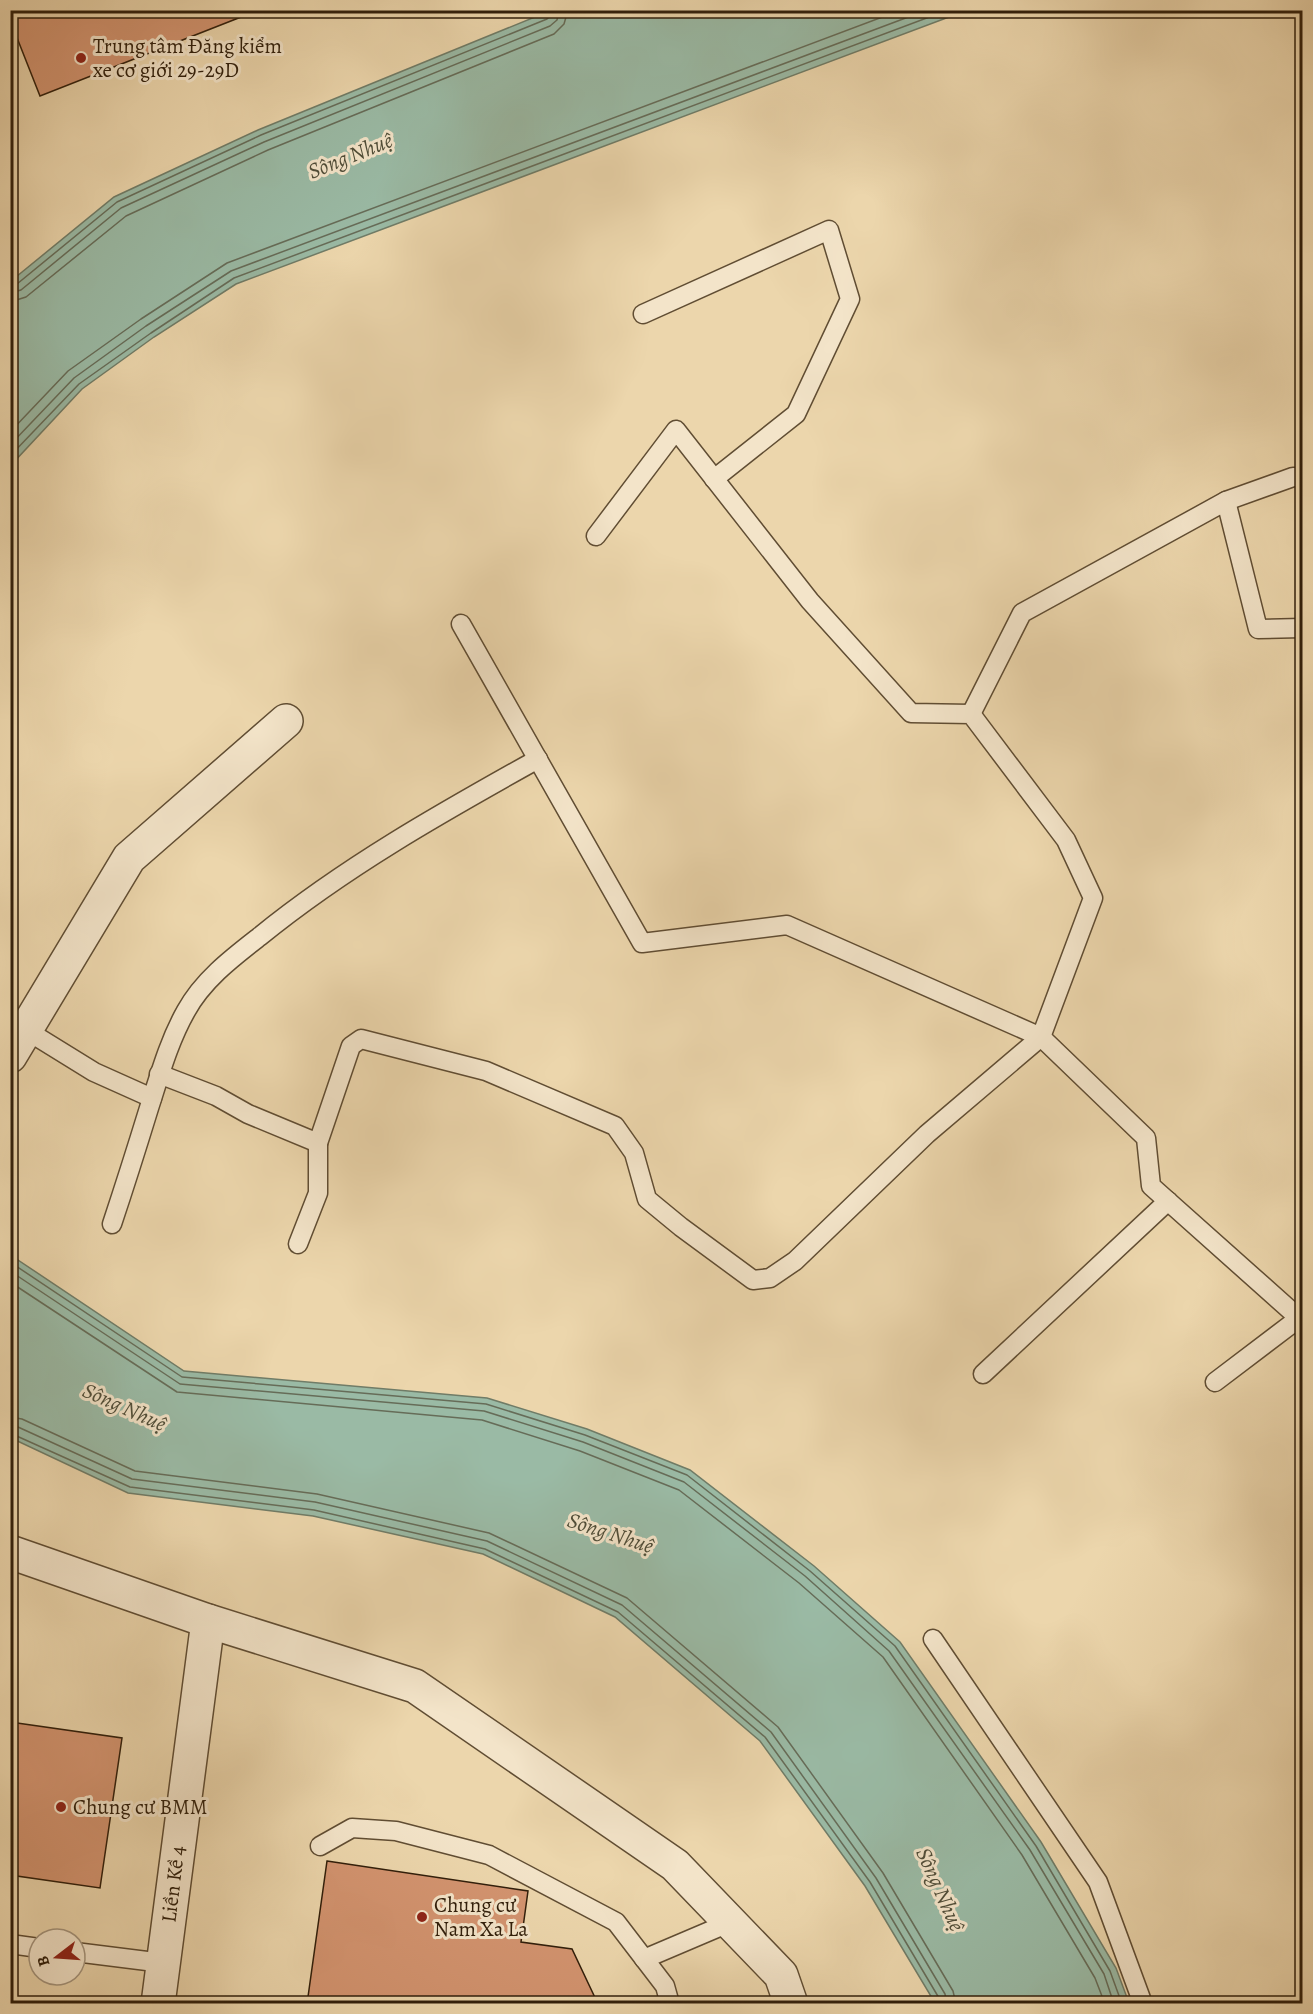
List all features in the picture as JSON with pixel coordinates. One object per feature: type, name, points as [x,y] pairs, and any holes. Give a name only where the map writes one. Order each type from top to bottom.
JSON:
[{"type":"street","points":[[18,1043],[129,858],[286,720]]},
{"type":"street","points":[[10,1552],[208,1621],[415,1686],[675,1865],[781,1975],[791,2004]]},
{"type":"street","name":"Liền Kề 4","points":[[158,2004],[208,1621]]},
{"type":"lane","points":[[643,314],[829,230],[850,299],[796,414],[714,479]]},
{"type":"lane","points":[[596,536],[676,430],[810,601],[911,713],[971,714]]},
{"type":"lane","points":[[971,714],[1022,613],[1226,501],[1293,477],[1302,477]]},
{"type":"lane","points":[[1226,501],[1258,628],[1302,627]]},
{"type":"lane","points":[[461,624],[642,943],[787,926],[1041,1038],[1146,1138],[1151,1186],[1301,1317],[1215,1382]]},
{"type":"lane","points":[[298,1244],[318,1193],[318,1143],[351,1046],[361,1039],[486,1071],[615,1126],[634,1153],[647,1199],[681,1227],[753,1280],[770,1278],[795,1261],[927,1134],[1041,1038],[1093,898],[1066,840],[971,714]]},
{"type":"lane","points":[[112,1224],[172,1037],[188,1008],[207,983],[235,956],[293,909],[366,859],[430,818],[538,759]]},
{"type":"lane","points":[[18,1043],[94,1072],[152,1098]]},
{"type":"lane","points":[[159,1074],[216,1096],[248,1114],[318,1143]]},
{"type":"lane","points":[[983,1374],[1168,1201]]},
{"type":"lane","points":[[933,1639],[1098,1882],[1143,2004]]},
{"type":"lane","points":[[321,1846],[352,1828],[396,1831],[489,1855],[616,1922],[665,1986],[670,2004]]},
{"type":"lane","points":[[644,1959],[730,1922]]},
{"type":"lane","points":[[10,1944],[27,1946]]},
{"type":"lane","points":[[87,1954],[163,1963]]},
{"type":"water","name":"Sông Nhuệ","points":[[552,10],[965,11],[236,284],[154,337],[82,389],[11,465],[11,281],[114,197],[258,130]]},
{"type":"water","name":"Sông Nhuệ","points":[[11,1251],[15,1258],[184,1371],[487,1398],[587,1429],[690,1470],[814,1566],[900,1642],[1041,1842],[1116,1968],[1129,2003],[935,2003],[865,1886],[760,1741],[615,1617],[483,1554],[313,1516],[128,1493],[11,1438]]},
{"type":"building","name":"Trung tâm Đăng kiểm xe cơ giới 29-29D","points":[[10,10],[259,10],[40,96],[10,20]]},
{"type":"building","name":"Chung cư BMM","points":[[10,1722],[122,1738],[100,1888],[10,1875]]},
{"type":"building","name":"Chung cư Nam Xa La","points":[[327,1861],[528,1891],[521,1942],[572,1949],[598,2004],[307,2004]]},
{"type":"place","name":"Trung tâm Đăng kiểm xe cơ giới 29-29D","points":[[81,58]]},
{"type":"place","name":"Chung cư BMM","points":[[61,1807]]},
{"type":"place","name":"Chung cư Nam Xa La","points":[[422,1917]]}]
